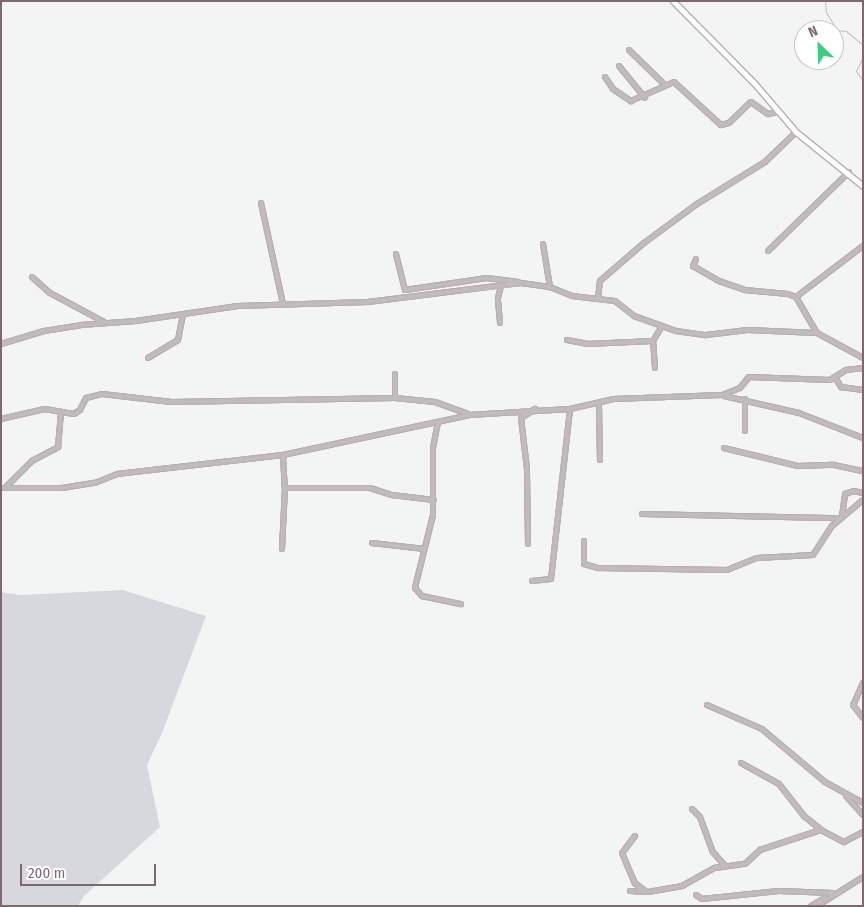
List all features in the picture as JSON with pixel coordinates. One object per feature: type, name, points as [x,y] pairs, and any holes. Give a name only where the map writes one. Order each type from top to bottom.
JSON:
[{"type":"main road","points":[[673,1],[755,84],[796,132],[849,172],[863,186]]},
{"type":"street","points":[[629,50],[665,86]]},
{"type":"street","points":[[619,66],[645,98]]},
{"type":"street","points":[[605,77],[613,89],[627,100],[645,98],[675,82],[721,125],[729,123],[751,102],[768,114],[777,112]]},
{"type":"street","points":[[598,299],[600,281],[696,204],[765,162],[796,132]]},
{"type":"street","points":[[768,250],[849,172]]},
{"type":"street","points":[[261,203],[283,304]]},
{"type":"street","points":[[543,244],[550,287]]},
{"type":"street","points":[[796,297],[863,246]]},
{"type":"street","points":[[396,254],[405,290],[432,288],[487,278],[550,287],[572,296],[615,301],[634,316],[662,326],[706,335],[748,330],[817,333],[863,358]]},
{"type":"street","points":[[696,259],[693,266],[719,281],[745,290],[788,294],[796,297],[817,333]]},
{"type":"street","points":[[32,277],[50,293],[106,323]]},
{"type":"street","points":[[1,344],[44,331],[183,316],[238,306],[368,302],[521,283]]},
{"type":"street","points":[[500,323],[498,298],[501,286]]},
{"type":"street","points":[[423,294],[432,288]]},
{"type":"street","points":[[148,358],[178,340],[183,316]]},
{"type":"street","points":[[655,368],[653,341],[662,326]]},
{"type":"street","points":[[567,340],[587,344],[653,341]]},
{"type":"street","points":[[722,395],[740,388],[749,377],[830,380],[846,370],[863,368]]},
{"type":"street","points":[[395,374],[395,398]]},
{"type":"street","points":[[836,377],[841,387],[863,390]]},
{"type":"street","points":[[1,419],[45,409],[74,414],[80,410],[86,398],[102,394],[172,402],[395,398],[435,402],[469,415]]},
{"type":"street","points":[[3,488],[62,488],[95,483],[117,474],[283,455],[469,415],[535,409],[570,409],[599,404],[614,399],[722,395],[799,413],[863,438]]},
{"type":"street","points":[[745,399],[745,431]]},
{"type":"street","points":[[599,404],[600,460]]},
{"type":"street","points":[[528,544],[527,469],[521,418],[535,409]]},
{"type":"street","points":[[532,581],[551,579],[570,409]]},
{"type":"street","points":[[3,488],[32,461],[58,447],[61,413]]},
{"type":"street","points":[[438,422],[433,448],[434,500],[425,548],[415,582],[417,592],[422,596],[461,604]]},
{"type":"street","points":[[724,448],[798,466],[834,465],[863,471]]},
{"type":"street","points":[[282,548],[285,488],[283,455]]},
{"type":"street","points":[[285,488],[370,488],[392,495],[434,500]]},
{"type":"street","points":[[841,517],[845,494],[854,490],[863,493]]},
{"type":"street","points":[[584,541],[584,564],[598,568],[727,570],[757,558],[813,555],[841,517],[863,500]]},
{"type":"street","points":[[642,514],[841,517]]},
{"type":"street","points":[[372,543],[425,548]]},
{"type":"street","points":[[863,683],[852,705],[863,718]]},
{"type":"street","points":[[707,705],[762,729],[845,795],[863,815]]},
{"type":"street","points":[[741,762],[779,784],[804,816],[821,830],[844,842],[863,832]]},
{"type":"street","points":[[845,795],[863,803]]},
{"type":"street","points":[[692,809],[700,816],[713,852],[725,866]]},
{"type":"street","points":[[630,891],[646,892],[682,886],[725,866],[745,864],[760,850],[821,830]]},
{"type":"street","points":[[636,836],[622,853],[635,883],[646,892]]},
{"type":"street","points":[[811,906],[863,877]]},
{"type":"street","points":[[696,894],[702,899],[779,891],[833,893]]},
{"type":"street","points":[[817,906],[833,893]]},
{"type":"shaded area","points":[[123,590],[206,616],[162,733],[147,765],[160,827],[84,896],[78,906],[1,906],[1,592],[20,595]]},
{"type":"waterway","points":[[825,1],[826,12],[837,30],[846,31],[863,45]]},
{"type":"waterway","points":[[863,57],[856,71],[863,81]]}]
